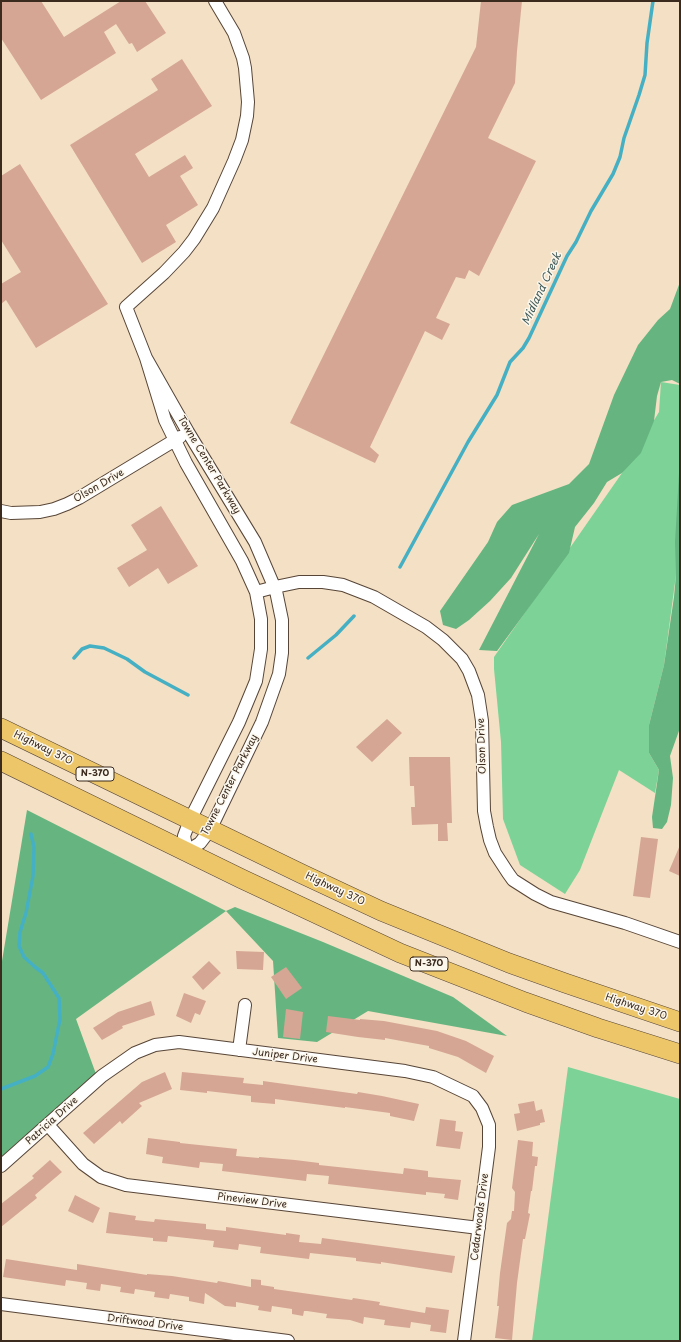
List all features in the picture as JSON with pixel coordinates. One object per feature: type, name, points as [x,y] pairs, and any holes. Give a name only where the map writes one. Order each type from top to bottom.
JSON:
[{"type":"highway","name":"Highway 370","points":[[1,728],[210,830],[381,910],[509,963],[680,1022]]},
{"type":"highway","name":"N-370","points":[[1,761],[242,879],[400,952],[525,1002],[598,1028],[680,1054]]},
{"type":"street","name":"Towne Center Parkway","points":[[146,358],[188,432],[256,542],[275,587],[282,620],[282,653],[279,674],[262,722],[210,830],[200,843],[187,851],[184,836],[190,820],[240,722],[256,681],[260,663],[260,614],[256,592],[242,561],[174,440],[161,409],[146,358],[126,307],[175,262],[205,223],[234,162],[242,140],[247,116],[248,90],[243,58],[234,33],[215,1]]},
{"type":"street","name":"Olson Drive","points":[[1,512],[27,513],[54,510],[79,498],[188,432]]},
{"type":"street","name":"Olson Drive","points":[[256,592],[289,584],[312,582],[343,585],[374,597],[426,627],[443,640],[462,659],[469,671],[478,695],[482,721],[484,811],[487,827],[495,853],[513,880],[551,902],[625,923],[680,942]]},
{"type":"street","points":[[239,1050],[245,1005]]},
{"type":"street","name":"Juniper Drive","points":[[102,1076],[135,1053],[155,1045],[179,1042],[405,1071],[433,1076],[472,1096]]},
{"type":"street","name":"Patricia Drive","points":[[1,1166],[102,1076]]},
{"type":"street","name":"Cedarwoods Drive","points":[[464,1341],[489,1147],[489,1125],[482,1108],[472,1096]]},
{"type":"street","name":"Pineview Drive","points":[[48,1125],[83,1164],[101,1177],[126,1185],[478,1228]]},
{"type":"street","name":"Driftwood Drive","points":[[1,1304],[288,1341]]},
{"type":"green space","points":[[680,282],[680,384],[672,380],[661,382],[657,396],[654,421],[641,453],[622,473],[607,482],[594,503],[575,527],[569,553],[497,651],[479,650],[539,534],[511,578],[490,601],[469,620],[456,629],[443,625],[440,611],[488,542],[497,522],[512,505],[569,484],[589,464],[614,395],[638,345],[658,320],[670,309]]},
{"type":"green space","points":[[661,382],[680,385],[680,482],[676,575],[664,665],[649,725],[649,753],[659,770],[655,793],[619,770],[580,870],[565,894],[520,865],[503,819],[501,742],[494,657],[622,473],[659,412]]},
{"type":"green space","points":[[680,456],[680,728],[670,756],[673,778],[671,805],[667,822],[662,829],[653,828],[652,817],[659,770],[649,753],[649,725],[664,665],[674,597],[676,575],[675,542]]},
{"type":"green space","points":[[27,810],[226,911],[76,1019],[96,1074],[1,1158],[1,967]]},
{"type":"green space","points":[[235,907],[323,942],[453,997],[507,1036],[368,1011],[317,1042],[278,1038],[273,961],[226,911]]},
{"type":"green space","points":[[568,1067],[680,1099],[680,1341],[532,1341]]},
{"type":"building","points":[[1,1],[41,1],[64,37],[121,1],[145,1],[166,33],[137,52],[132,43],[129,44],[116,24],[104,32],[116,53],[41,100],[1,38]]},
{"type":"building","points":[[481,1],[522,1],[515,83],[488,138],[536,161],[479,276],[469,270],[465,279],[456,277],[436,318],[450,324],[442,340],[425,331],[370,447],[379,455],[375,463],[290,423],[476,47]]},
{"type":"building","points":[[182,59],[212,106],[135,154],[149,177],[185,155],[193,168],[180,176],[198,205],[166,225],[176,242],[142,263],[70,145],[158,90],[151,79]]},
{"type":"building","points":[[20,164],[108,304],[36,348],[6,300],[1,304],[1,284],[21,272],[1,240],[1,176]]},
{"type":"building","points":[[161,506],[198,566],[168,584],[158,568],[129,587],[117,568],[147,550],[131,525]]},
{"type":"building","points":[[387,719],[402,733],[372,762],[356,747]]},
{"type":"building","points":[[409,757],[450,757],[452,823],[447,823],[448,841],[438,841],[438,824],[412,825],[411,807],[415,807],[414,786],[410,786]]},
{"type":"building","points":[[641,837],[658,839],[650,898],[633,896]]},
{"type":"building","points":[[680,845],[680,876],[669,871]]},
{"type":"building","points":[[236,951],[264,952],[263,970],[237,969]]},
{"type":"building","points":[[209,961],[221,973],[203,990],[192,977]]},
{"type":"building","points":[[286,967],[302,988],[286,999],[271,977]]},
{"type":"building","points":[[184,993],[206,1001],[200,1015],[195,1013],[191,1023],[176,1016]]},
{"type":"building","points":[[151,1001],[155,1015],[122,1026],[123,1028],[102,1040],[93,1028],[118,1012]]},
{"type":"building","points":[[286,1009],[303,1012],[300,1039],[283,1037]]},
{"type":"building","points":[[328,1016],[384,1021],[437,1031],[466,1041],[494,1056],[486,1073],[458,1057],[429,1048],[429,1046],[385,1038],[385,1040],[326,1032]]},
{"type":"building","points":[[165,1072],[172,1089],[139,1103],[142,1106],[122,1124],[120,1121],[94,1144],[83,1133],[142,1082]]},
{"type":"building","points":[[182,1072],[244,1078],[243,1083],[263,1085],[263,1081],[357,1094],[358,1092],[419,1104],[414,1121],[390,1116],[390,1113],[345,1107],[275,1099],[275,1104],[251,1102],[251,1096],[207,1091],[207,1093],[180,1090]]},
{"type":"building","points":[[534,1101],[536,1111],[542,1109],[545,1122],[540,1123],[540,1125],[517,1131],[514,1114],[520,1113],[518,1104]]},
{"type":"building","points":[[440,1119],[456,1121],[455,1131],[463,1132],[460,1149],[436,1146]]},
{"type":"building","points":[[148,1138],[237,1149],[236,1156],[295,1160],[319,1163],[319,1165],[403,1174],[404,1168],[428,1171],[428,1177],[461,1180],[458,1200],[444,1198],[445,1194],[426,1192],[426,1195],[328,1184],[329,1176],[307,1174],[306,1181],[222,1171],[223,1164],[200,1162],[199,1168],[162,1163],[163,1157],[146,1154]]},
{"type":"building","points":[[518,1140],[533,1142],[532,1156],[538,1157],[531,1191],[528,1213],[530,1214],[525,1239],[523,1239],[517,1283],[512,1340],[495,1338],[499,1306],[497,1306],[500,1273],[507,1223],[511,1219],[512,1211],[514,1211],[515,1192],[512,1188]]},
{"type":"building","points":[[50,1160],[62,1172],[35,1195],[37,1198],[1,1227],[1,1204],[34,1178],[32,1176]]},
{"type":"building","points":[[75,1195],[100,1208],[93,1223],[68,1211]]},
{"type":"building","points":[[109,1212],[136,1216],[135,1220],[154,1222],[155,1219],[206,1224],[206,1229],[226,1231],[226,1227],[286,1235],[286,1233],[300,1235],[299,1242],[321,1244],[322,1238],[455,1256],[452,1273],[381,1262],[381,1264],[356,1261],[356,1258],[310,1253],[309,1259],[260,1253],[261,1247],[239,1244],[238,1250],[213,1247],[214,1241],[168,1236],[167,1242],[153,1241],[153,1238],[106,1233]]},
{"type":"building","points":[[6,1259],[77,1270],[77,1264],[147,1275],[172,1276],[217,1283],[218,1281],[251,1287],[251,1279],[261,1280],[261,1285],[274,1287],[274,1289],[352,1300],[353,1298],[380,1302],[379,1305],[425,1313],[426,1307],[449,1310],[446,1333],[430,1331],[431,1325],[411,1322],[410,1328],[384,1325],[385,1320],[364,1317],[363,1324],[350,1320],[326,1318],[327,1314],[307,1311],[304,1311],[303,1316],[292,1314],[292,1309],[272,1306],[271,1312],[258,1310],[259,1306],[236,1302],[236,1307],[225,1306],[205,1293],[204,1304],[189,1301],[189,1297],[170,1294],[169,1299],[154,1297],[155,1292],[135,1289],[134,1294],[120,1292],[121,1287],[101,1284],[100,1291],[86,1289],[87,1283],[66,1280],[65,1286],[3,1277]]},
{"type":"waterway","name":"Midland Creek","points":[[400,567],[468,442],[497,395],[510,362],[523,348],[529,338],[567,256],[613,174],[620,157],[624,138],[645,75],[647,43],[653,1]]},
{"type":"waterway","name":"Midland Creek","points":[[308,658],[336,635],[354,616]]},
{"type":"waterway","name":"Midland Creek","points":[[74,658],[82,649],[90,646],[104,648],[127,659],[145,672],[188,695]]},
{"type":"waterway","name":"Midland Creek","points":[[1,1089],[35,1076],[48,1067],[53,1054],[60,1019],[59,998],[43,973],[24,957],[19,946],[20,932],[26,913],[33,876],[34,847],[31,834]]}]
